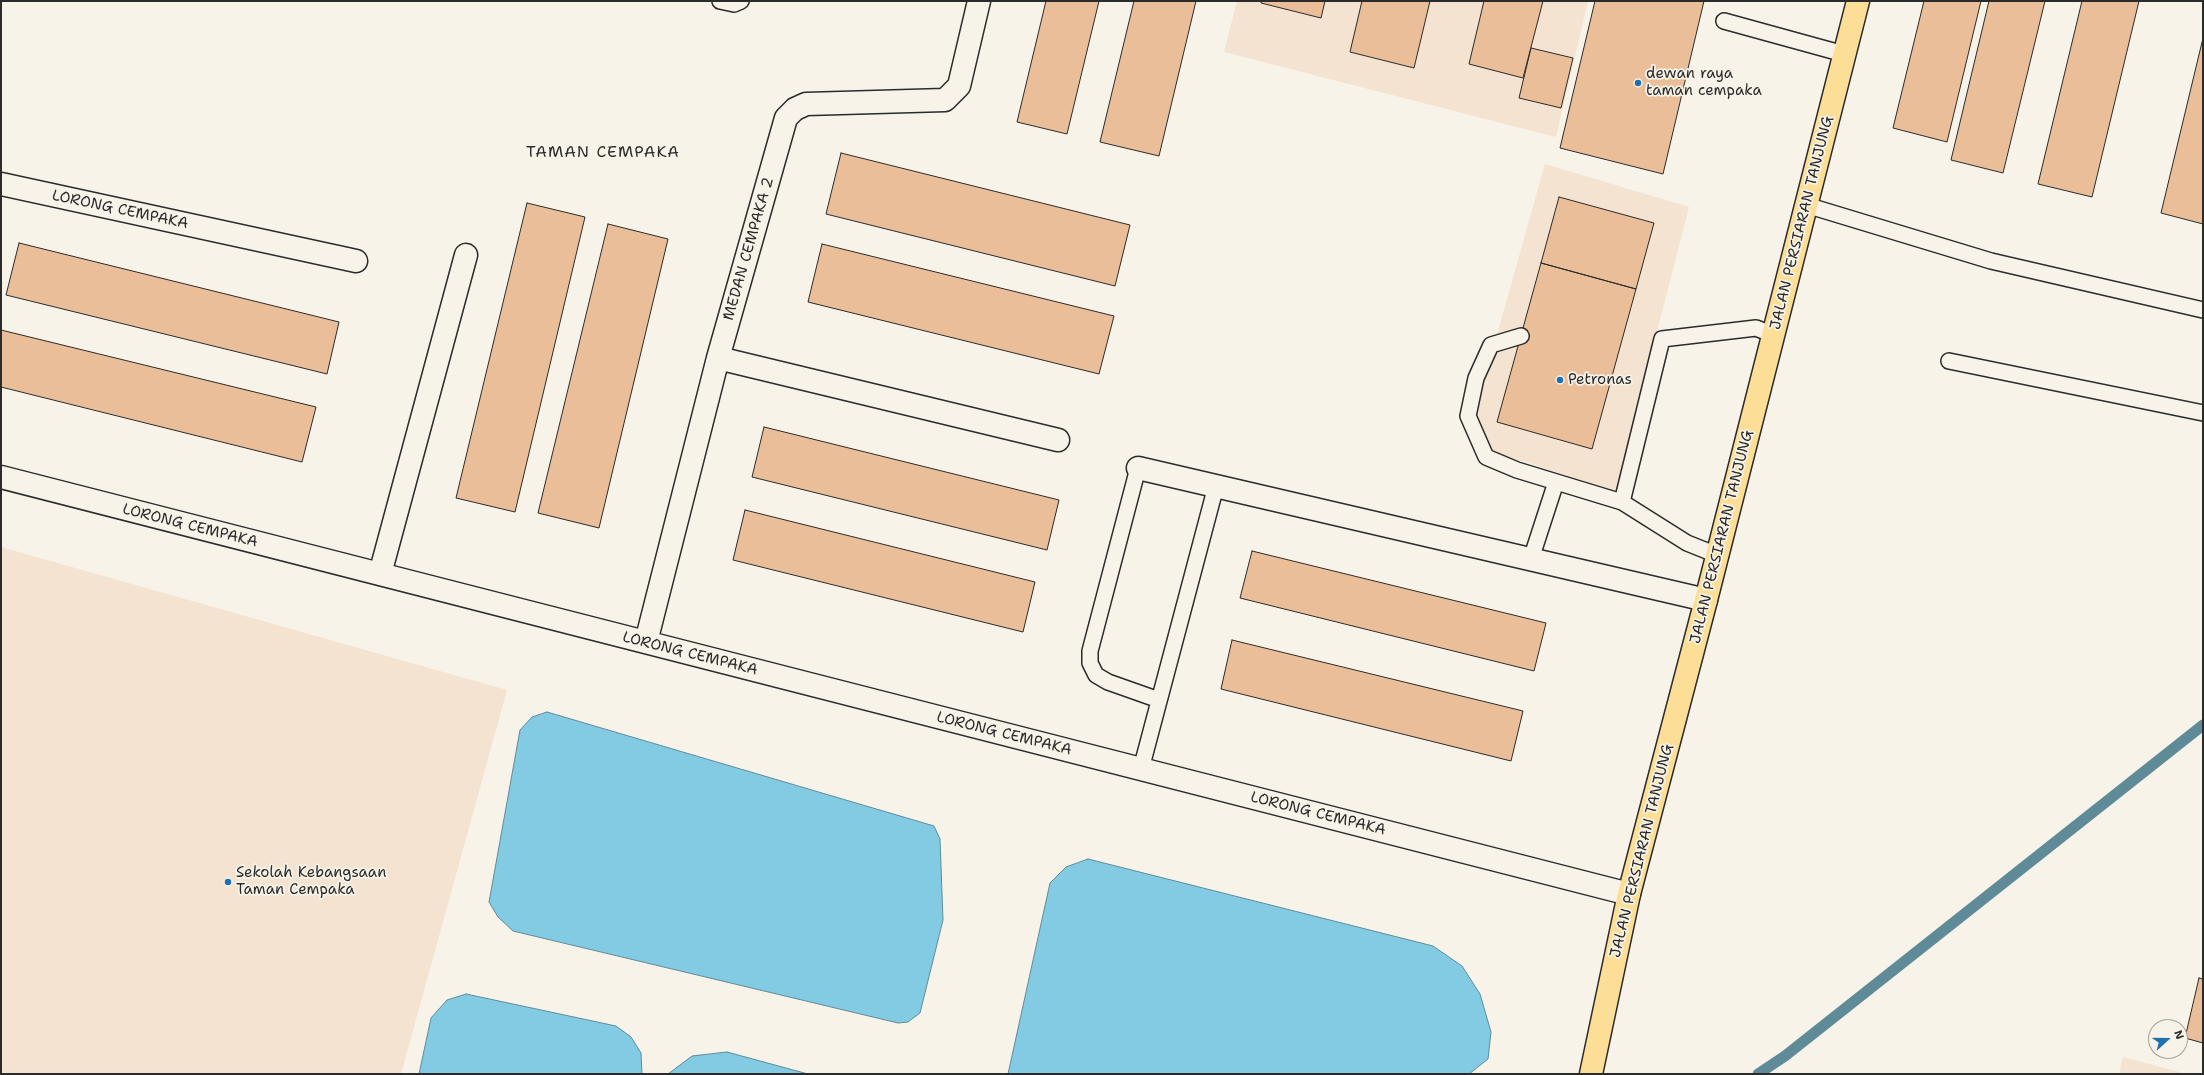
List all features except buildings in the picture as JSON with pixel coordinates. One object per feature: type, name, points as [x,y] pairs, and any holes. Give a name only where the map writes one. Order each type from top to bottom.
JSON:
[{"type":"main road","name":"JALAN PERSIARAN TANJUNG","points":[[1591,1074],[1629,894],[1774,335],[1858,1]]},
{"type":"street","name":"MEDAN CEMPAKA 2","points":[[646,642],[718,358],[786,118],[795,109],[806,104],[945,100],[959,86],[979,1]]},
{"type":"street","name":"LORONG CEMPAKA","points":[[1,184],[356,261]]},
{"type":"street","points":[[380,574],[466,255]]},
{"type":"street","points":[[718,358],[1058,440]]},
{"type":"street","points":[[1138,468],[1706,600]]},
{"type":"street","name":"LORONG CEMPAKA","points":[[1,477],[1629,894]]},
{"type":"lane","points":[[720,1],[734,4],[741,1]]},
{"type":"lane","points":[[1724,21],[1844,54]]},
{"type":"lane","points":[[1806,205],[1991,261],[2203,310]]},
{"type":"lane","points":[[1622,502],[1662,338],[1756,328],[1774,335]]},
{"type":"lane","points":[[1521,336],[1491,345],[1476,378],[1468,416],[1486,456],[1517,470],[1622,502],[1687,543],[1717,555]]},
{"type":"lane","points":[[1949,362],[2203,413]]},
{"type":"lane","points":[[1138,468],[1090,651],[1090,664],[1096,675],[1108,682],[1159,700]]},
{"type":"lane","points":[[1531,559],[1556,482]]},
{"type":"lane","points":[[1141,769],[1216,486]]},
{"type":"shaded area","points":[[1237,1],[1588,1],[1556,137],[1224,52]]},
{"type":"shaded area","points":[[1545,164],[1689,207],[1616,491],[1491,451],[1475,413]]},
{"type":"shaded area","name":"Sekolah Kebangsaan Taman Cempaka","points":[[1,547],[507,690],[401,1074],[1,1074]]},
{"type":"shaded area","points":[[2123,1057],[2187,1074],[2119,1074]]},
{"type":"water","points":[[547,712],[934,826],[940,839],[943,920],[920,1013],[908,1022],[898,1023],[513,931],[498,917],[489,902],[520,730],[532,717]]},
{"type":"water","points":[[1088,859],[1433,946],[1462,966],[1480,994],[1491,1032],[1488,1059],[1469,1074],[1008,1074],[1050,883],[1066,867]]},
{"type":"water","points":[[466,994],[616,1026],[631,1037],[641,1053],[642,1074],[419,1074],[431,1018],[447,1000]]},
{"type":"water","points":[[727,1052],[808,1074],[668,1074],[692,1056]]},
{"type":"waterway","points":[[1758,1074],[1785,1056],[2203,725]]},
{"type":"place","name":"dewan raya taman cempaka","points":[[1638,83]]},
{"type":"place","name":"Petronas","points":[[1560,380]]},
{"type":"place","name":"Sekolah Kebangsaan Taman Cempaka","points":[[228,882]]},
{"type":"district","name":"TAMAN CEMPAKA","points":[[603,153]]}]
